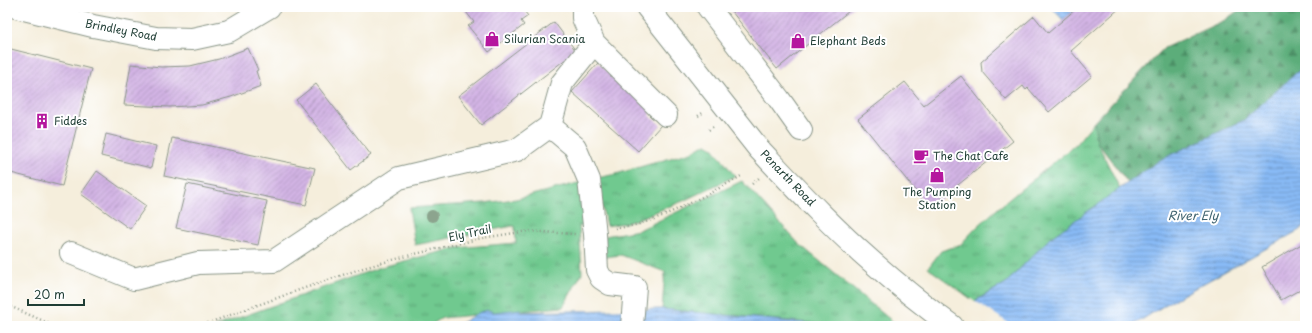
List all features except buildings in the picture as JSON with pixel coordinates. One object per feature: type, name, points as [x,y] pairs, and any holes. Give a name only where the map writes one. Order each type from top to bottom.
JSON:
[{"type":"main road","name":"Brindley Road","points":[[16,7],[93,26],[156,38],[192,39],[229,30],[269,7]]},
{"type":"main road","points":[[583,7],[583,18],[594,43],[666,116]]},
{"type":"main road","name":"Penarth Road","points":[[647,7],[760,149],[806,198],[871,261],[952,326]]},
{"type":"main road","points":[[708,7],[801,130]]},
{"type":"main road","points":[[71,252],[134,279],[198,263],[274,261],[399,178],[516,150],[550,126],[562,83],[594,43]]},
{"type":"main road","points":[[550,126],[575,147],[589,180],[597,270],[601,278],[610,284],[635,287],[632,326]]},
{"type":"path","name":"Ely Trail","points":[[200,326],[363,268],[474,239],[528,231],[595,234],[640,224],[676,209],[743,175]]},
{"type":"path","points":[[7,305],[55,326]]},
{"type":"green space","points":[[1243,7],[1305,7],[1305,65],[1244,120],[1160,160],[1128,183],[1097,142],[1094,122],[1164,48],[1225,20]]},
{"type":"green space","points":[[1094,122],[1097,142],[1120,189],[1050,238],[1006,283],[974,301],[928,268],[941,251],[960,245],[996,210],[1076,144]]},
{"type":"green space","points":[[706,144],[713,148],[735,176],[683,201],[630,222],[606,226],[597,178],[616,174],[691,152]]},
{"type":"green space","points":[[742,181],[799,244],[898,326],[842,326],[662,309],[665,272],[621,255],[604,257],[605,236],[639,230]]},
{"type":"green space","points":[[582,182],[586,226],[579,226],[582,273],[563,307],[442,318],[429,326],[216,326],[381,267],[456,248],[516,243],[515,226],[513,226],[415,245],[409,208],[484,203],[516,199]]},
{"type":"water","points":[[1051,7],[1078,7],[1063,20]]},
{"type":"water","name":"River Ely","points":[[1305,65],[1305,227],[1168,303],[1132,326],[932,326],[1006,283],[1050,238],[1160,160],[1244,120]]},
{"type":"water","points":[[521,309],[520,312],[662,309],[836,326],[456,326],[480,312],[488,310],[494,312]]},
{"type":"pier","points":[[972,299],[1013,326],[930,326],[931,324]]},
{"type":"place","name":"Silurian Scania","points":[[492,39]]},
{"type":"place","name":"Elephant Beds","points":[[798,41]]},
{"type":"place","name":"Fiddes","points":[[42,121]]},
{"type":"place","name":"The Chat Cafe","points":[[921,156]]},
{"type":"place","name":"The Pumping Station","points":[[937,175]]}]
